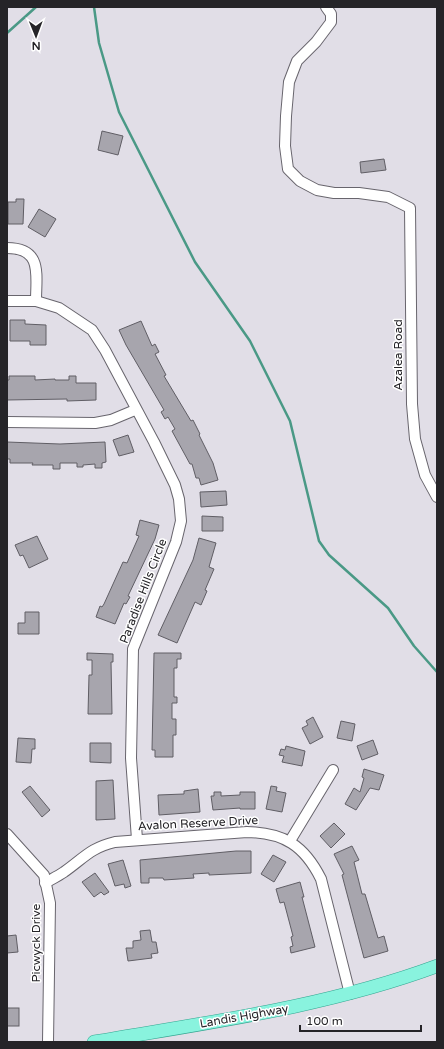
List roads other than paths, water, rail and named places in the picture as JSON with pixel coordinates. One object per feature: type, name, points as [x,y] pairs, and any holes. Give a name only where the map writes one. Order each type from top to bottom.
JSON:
[{"type":"main road","name":"Landis Highway","points":[[94,1042],[279,1010],[350,994],[437,966]]},
{"type":"street","name":"Azalea Road","points":[[326,7],[331,14],[331,22],[316,42],[297,61],[289,82],[285,139],[288,169],[300,181],[317,190],[388,197],[410,208],[412,404],[415,439],[425,475],[437,497]]},
{"type":"street","points":[[7,248],[17,248],[26,251],[34,259],[36,268],[36,301]]},
{"type":"street","name":"Paradise Hills Circle","points":[[7,301],[36,301],[59,308],[92,330],[105,350],[175,485],[179,499],[180,521],[176,542],[133,649],[131,758],[137,839]]},
{"type":"street","points":[[7,422],[94,423],[112,420],[135,410]]},
{"type":"street","points":[[290,841],[334,770]]},
{"type":"street","name":"Avalon Reserve Drive","points":[[45,883],[64,872],[88,852],[102,845],[115,842],[137,839],[246,832],[263,832],[277,836],[290,841],[305,854],[321,879],[350,994]]},
{"type":"street","name":"Picwyck Drive","points":[[7,834],[44,875],[50,903],[48,1042]]},
{"type":"waterway","points":[[7,33],[36,7]]},
{"type":"waterway","points":[[94,7],[99,43],[119,112],[195,262],[250,341],[290,421],[319,541],[329,555],[388,608],[414,646],[437,672]]}]
